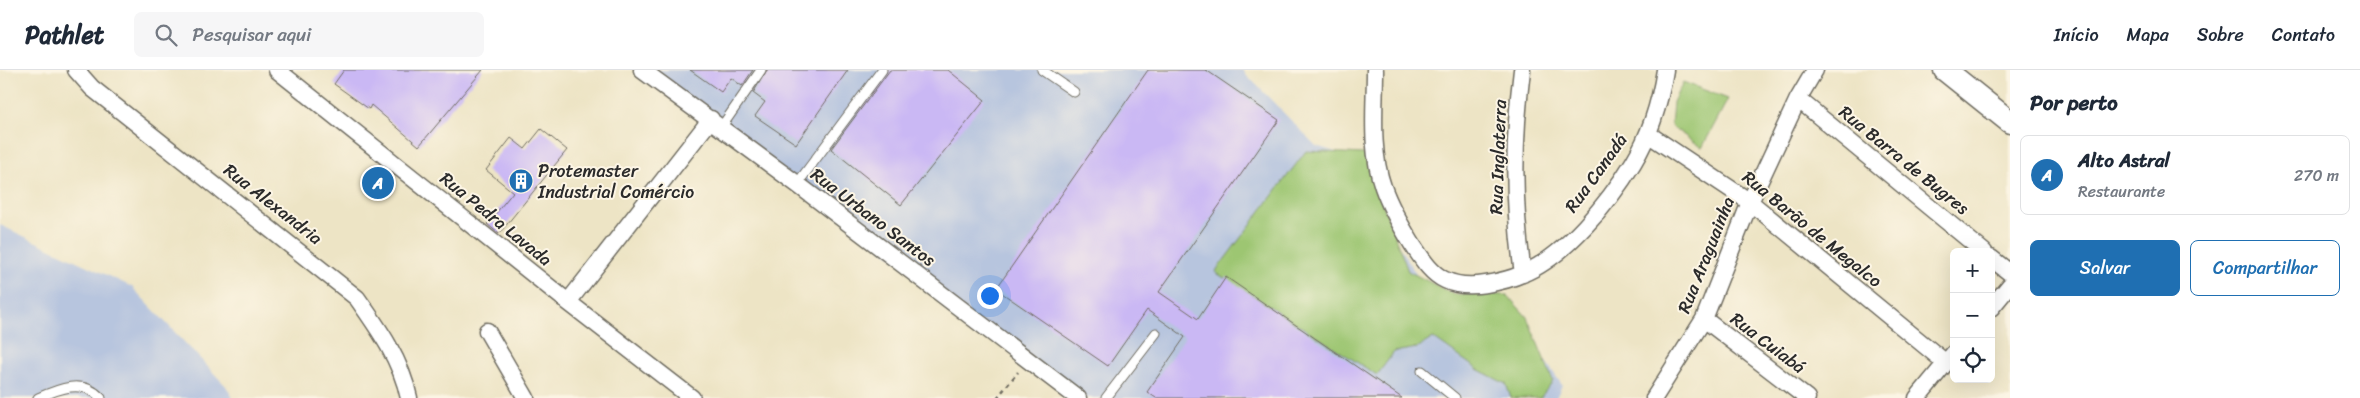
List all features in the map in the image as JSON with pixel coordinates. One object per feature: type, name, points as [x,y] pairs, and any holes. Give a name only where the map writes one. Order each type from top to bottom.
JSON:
[{"type":"street","name":"Rua Alexandria","points":[[76,70],[92,88],[357,298],[382,333],[399,367],[409,398]]},
{"type":"street","name":"Rua Pedra Lavada","points":[[277,70],[568,302],[692,398]]},
{"type":"street","name":"Rua Urbano Santos","points":[[642,70],[797,184],[1078,398]]},
{"type":"street","name":"Rua Canadá","points":[[1375,70],[1375,148],[1382,186],[1399,223],[1425,263],[1445,280],[1472,286],[1499,282],[1523,274],[1545,261],[1565,245],[1597,211],[1633,163],[1648,134],[1663,86],[1665,70]]},
{"type":"street","name":"Rua Inglaterra","points":[[1522,70],[1518,102],[1514,182],[1516,223],[1523,274]]},
{"type":"street","name":"Rua Araguainha","points":[[1654,398],[1704,319],[1750,202],[1798,98],[1815,70]]},
{"type":"street","points":[[1945,70],[2010,122]]},
{"type":"street","name":"Rua Barra de Bugres","points":[[1798,98],[1979,248]]},
{"type":"street","points":[[568,302],[715,124]]},
{"type":"street","name":"Rua Barão de Megalco","points":[[1648,134],[1750,202],[1950,358]]},
{"type":"street","points":[[1995,261],[2010,273]]},
{"type":"street","points":[[1995,303],[2010,285]]},
{"type":"street","name":"Rua Cuiabá","points":[[1704,319],[1807,398]]},
{"type":"street","points":[[487,331],[526,398]]},
{"type":"street","points":[[1917,398],[1950,358]]},
{"type":"lane","points":[[715,124],[761,70]]},
{"type":"lane","points":[[797,184],[882,70]]},
{"type":"lane","points":[[1042,70],[1074,92]]},
{"type":"lane","points":[[1106,398],[1156,332]]},
{"type":"lane","points":[[1422,371],[1455,398]]},
{"type":"lane","points":[[38,398],[70,386],[84,387],[101,398]]},
{"type":"path","points":[[997,398],[1029,360]]},
{"type":"shaded area","points":[[642,70],[1242,70],[1316,146],[1363,160],[1371,201],[1424,287],[1511,311],[1562,385],[1556,398],[1081,398]]},
{"type":"shaded area","points":[[0,225],[132,287],[226,386],[233,398],[0,398]]},
{"type":"green space","points":[[1683,82],[1728,99],[1702,148],[1671,126],[1673,102]]},
{"type":"green space","points":[[1306,151],[1364,154],[1408,271],[1453,294],[1507,295],[1527,317],[1553,381],[1540,398],[1511,398],[1506,384],[1477,369],[1433,338],[1417,348],[1394,352],[1377,375],[1215,272]]},
{"type":"building","points":[[344,70],[483,70],[419,146],[371,105],[369,109],[334,84]]},
{"type":"building","points":[[690,70],[753,70],[742,86],[731,78],[721,92]]},
{"type":"building","points":[[767,70],[848,70],[796,144],[755,116],[765,102],[753,93]]},
{"type":"building","points":[[890,70],[948,70],[985,100],[901,205],[831,149]]},
{"type":"building","points":[[1148,70],[1206,70],[1279,120],[1159,292],[1198,319],[1226,277],[1402,398],[1156,398],[1147,392],[1185,337],[1147,310],[1108,366],[996,289]]},
{"type":"building","name":"Protemaster Industrial Comércio","points":[[541,129],[567,150],[499,234],[487,224],[513,192],[486,170],[511,138],[525,149]]},
{"type":"place","name":"Protemaster Industrial Comércio","points":[[521,181]]},
{"type":"place","name":"Alto Astral","points":[[378,183]]}]
